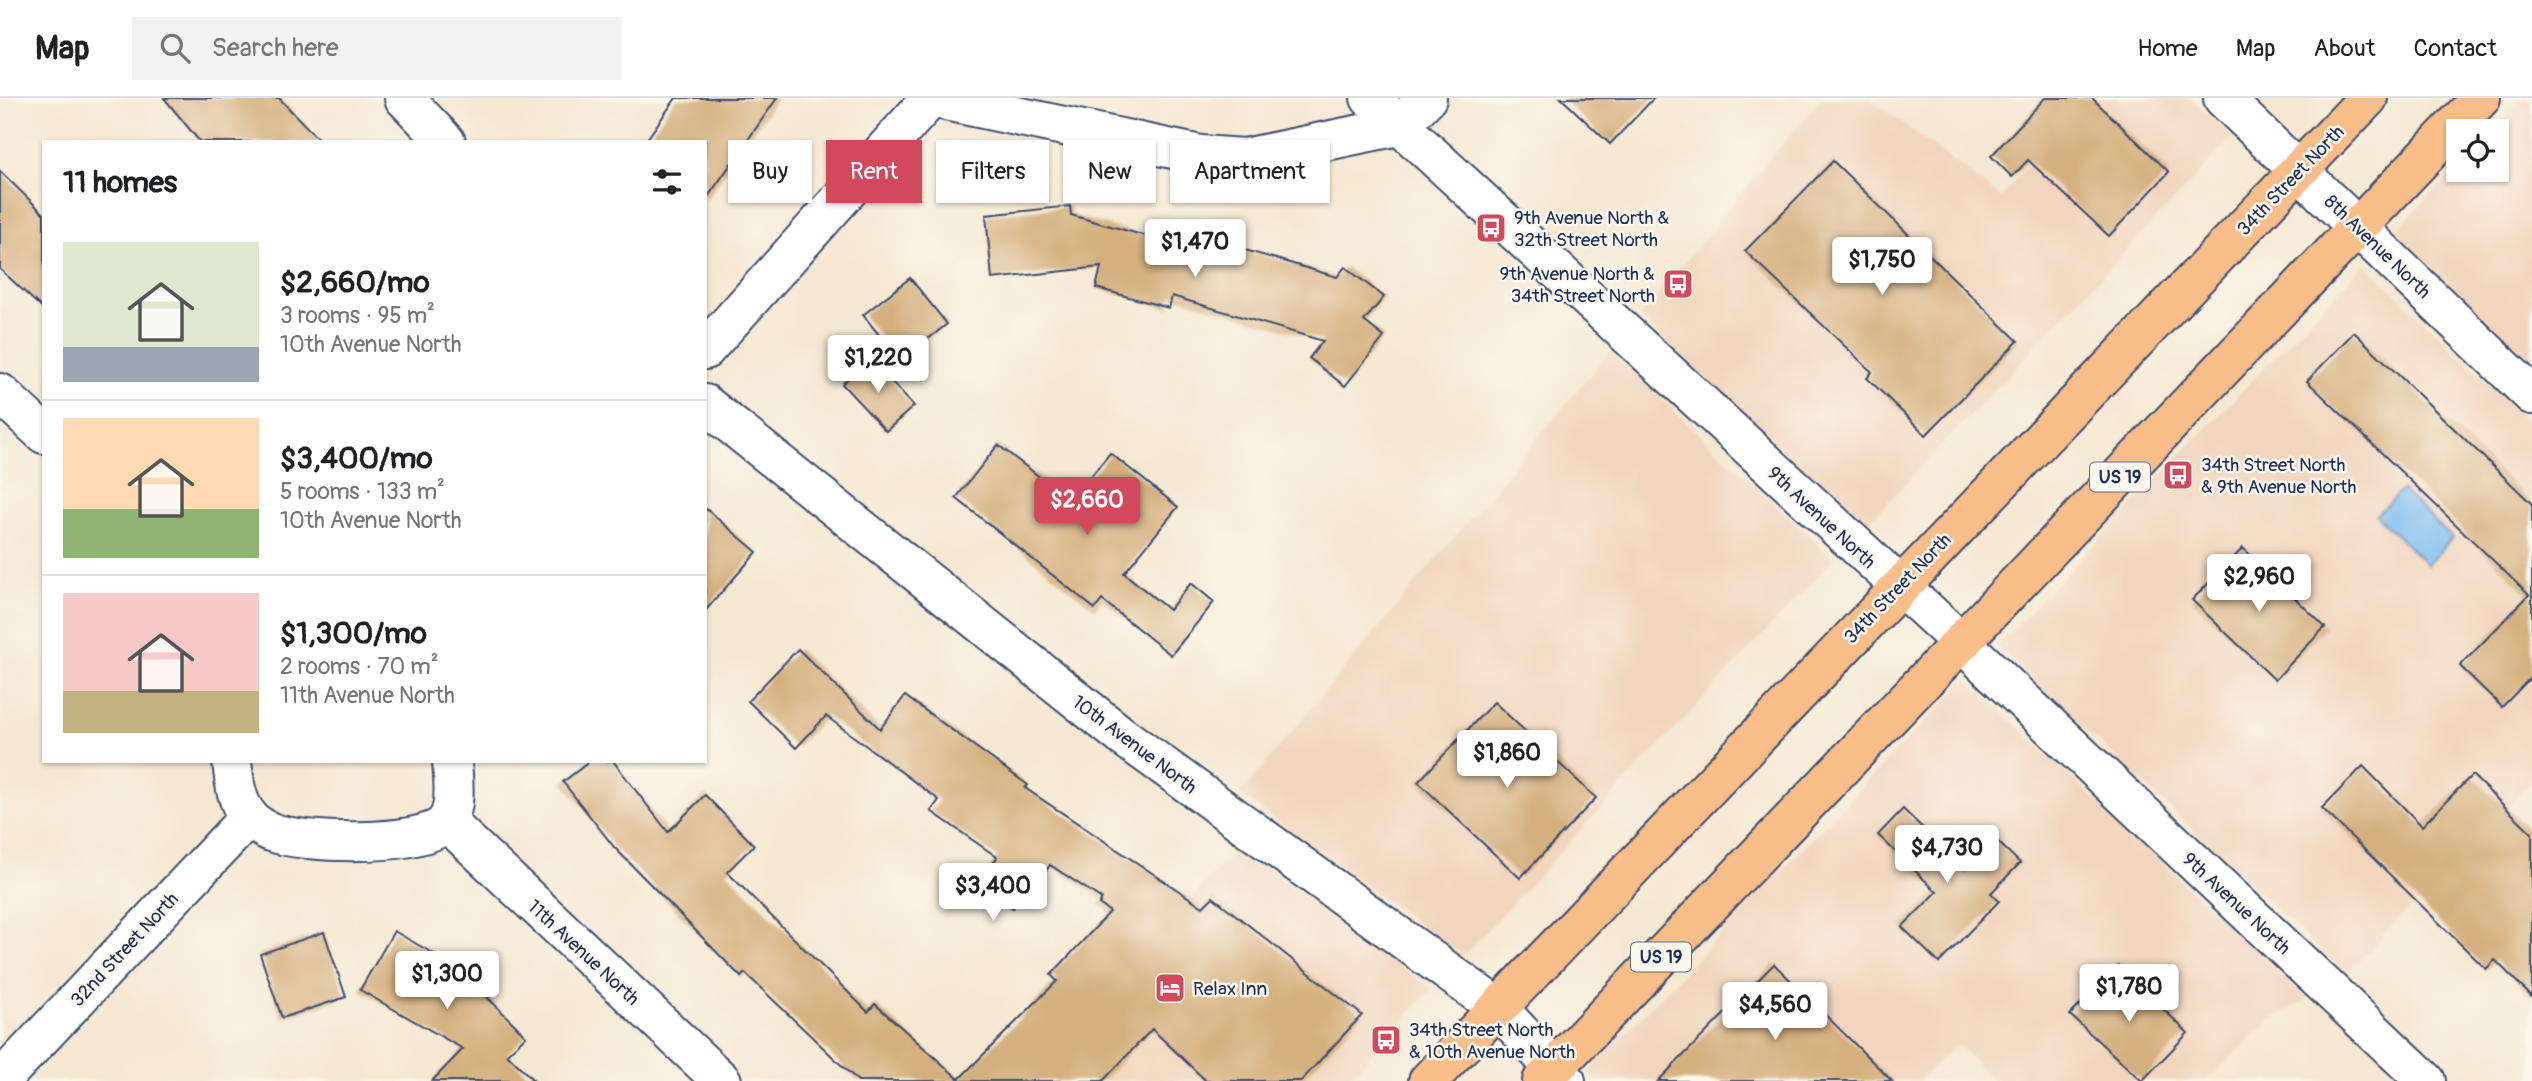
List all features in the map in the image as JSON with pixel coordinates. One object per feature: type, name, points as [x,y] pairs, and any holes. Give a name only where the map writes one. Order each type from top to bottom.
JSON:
[{"type":"highway","name":"34th Street North","points":[[1428,1081],[2368,98]]},
{"type":"highway","name":"US 19","points":[[1554,1077],[1961,642],[2481,98]]},
{"type":"street","points":[[404,98],[444,140]]},
{"type":"street","points":[[707,348],[931,98],[1201,155],[1244,158],[1399,126],[1427,98]]},
{"type":"street","name":"9th Avenue North","points":[[1370,98],[1898,587],[1961,642],[2426,1081]]},
{"type":"street","name":"8th Avenue North","points":[[2223,98],[2532,395]]},
{"type":"street","points":[[0,393],[42,433]]},
{"type":"street","name":"10th Avenue North","points":[[707,406],[1122,736],[1497,1008],[1554,1077]]},
{"type":"street","points":[[232,763],[235,789],[249,817],[271,832],[331,840],[393,840],[430,834],[447,822],[454,799],[452,763]]},
{"type":"street","name":"32nd Street North","points":[[6,1064],[249,817]]},
{"type":"street","name":"11th Avenue North","points":[[447,822],[722,1081]]},
{"type":"shaded area","points":[[1821,98],[1869,98],[2002,198],[2074,98],[2191,98],[2233,138],[1865,526],[1639,317]]},
{"type":"shaded area","points":[[2524,98],[2532,98],[2532,364],[2396,231],[2446,179],[2446,182],[2509,182],[2509,119],[2504,119]]},
{"type":"shaded area","points":[[2365,263],[2532,426],[2532,781],[2346,974],[1997,646]]},
{"type":"shaded area","points":[[1610,351],[1834,559],[1463,956],[1240,794]]},
{"type":"shaded area","points":[[1966,678],[2307,999],[2270,1021],[2206,1081],[1994,1081],[1957,1044],[1918,1081],[1596,1081],[1588,1072]]},
{"type":"shaded area","points":[[1238,847],[1432,989],[1346,1081],[1029,1081]]},
{"type":"water","points":[[2402,490],[2452,538],[2427,565],[2376,515]]},
{"type":"building","points":[[164,98],[279,98],[319,140],[198,140]]},
{"type":"building","points":[[676,98],[777,98],[748,140],[728,140],[728,168],[707,198],[707,140],[646,140]]},
{"type":"building","points":[[1561,98],[1654,98],[1610,144]]},
{"type":"building","points":[[2045,98],[2092,98],[2169,172],[2109,236],[2028,160],[2012,177],[1991,156]]},
{"type":"building","points":[[1833,161],[2018,341],[1926,435],[1867,378],[1872,372],[1745,251]]},
{"type":"building","points":[[0,171],[42,212],[42,308],[0,269]]},
{"type":"building","points":[[1070,206],[1071,215],[1203,252],[1208,239],[1337,277],[1345,267],[1384,297],[1364,321],[1384,337],[1345,386],[1309,358],[1323,341],[1172,296],[1169,308],[1096,288],[1101,267],[992,279],[986,215]]},
{"type":"building","points":[[910,278],[947,324],[900,361],[863,315]]},
{"type":"building","points":[[2354,332],[2532,504],[2532,676],[2502,707],[2460,666],[2529,595],[2307,381]]},
{"type":"building","points":[[870,359],[914,406],[886,431],[842,384]]},
{"type":"building","points":[[998,445],[1071,501],[1110,453],[1178,507],[1124,573],[1169,610],[1191,583],[1214,602],[1171,655],[1102,600],[1095,609],[956,498]]},
{"type":"building","points":[[707,510],[757,552],[707,609]]},
{"type":"building","points":[[2243,548],[2325,627],[2275,680],[2192,600]]},
{"type":"building","points":[[798,649],[880,729],[905,696],[1028,785],[1025,788],[1203,907],[1213,897],[1362,1015],[1301,1081],[1206,1081],[1152,1029],[1103,1081],[858,1081],[745,973],[741,977],[614,847],[563,782],[587,763],[615,763],[668,832],[705,795],[754,845],[727,872],[868,1012],[875,1004],[959,1079],[1057,981],[1051,975],[1110,912],[1099,904],[1102,899],[1050,865],[1029,897],[1023,893],[1013,908],[979,886],[997,857],[931,811],[939,800],[826,716],[796,748],[748,701]]},
{"type":"building","points":[[1494,702],[1596,798],[1520,878],[1418,782]]},
{"type":"building","points":[[2363,766],[2422,826],[2472,775],[2532,833],[2532,997],[2495,960],[2486,969],[2322,808]]},
{"type":"building","points":[[1903,809],[1965,869],[1995,839],[2020,863],[1991,893],[1999,901],[1939,963],[1902,927],[1937,892],[1878,835]]},
{"type":"building","points":[[394,931],[483,982],[479,989],[526,1036],[507,1054],[534,1081],[432,1081],[463,1049],[360,990]]},
{"type":"building","points":[[324,932],[346,997],[282,1018],[260,954]]},
{"type":"building","points":[[1774,964],[1892,1081],[1658,1081]]},
{"type":"building","points":[[2119,966],[2188,1033],[2142,1081],[2070,1015]]},
{"type":"place","name":"9th Avenue North & 32th Street North","points":[[1491,228]]},
{"type":"place","name":"9th Avenue North & 34th Street North","points":[[1678,284]]},
{"type":"place","name":"34th Street North & 9th Avenue North","points":[[2178,475]]},
{"type":"place","name":"Relax Inn","points":[[1170,988]]},
{"type":"place","name":"34th Street North & 10th Avenue North","points":[[1386,1040]]}]
